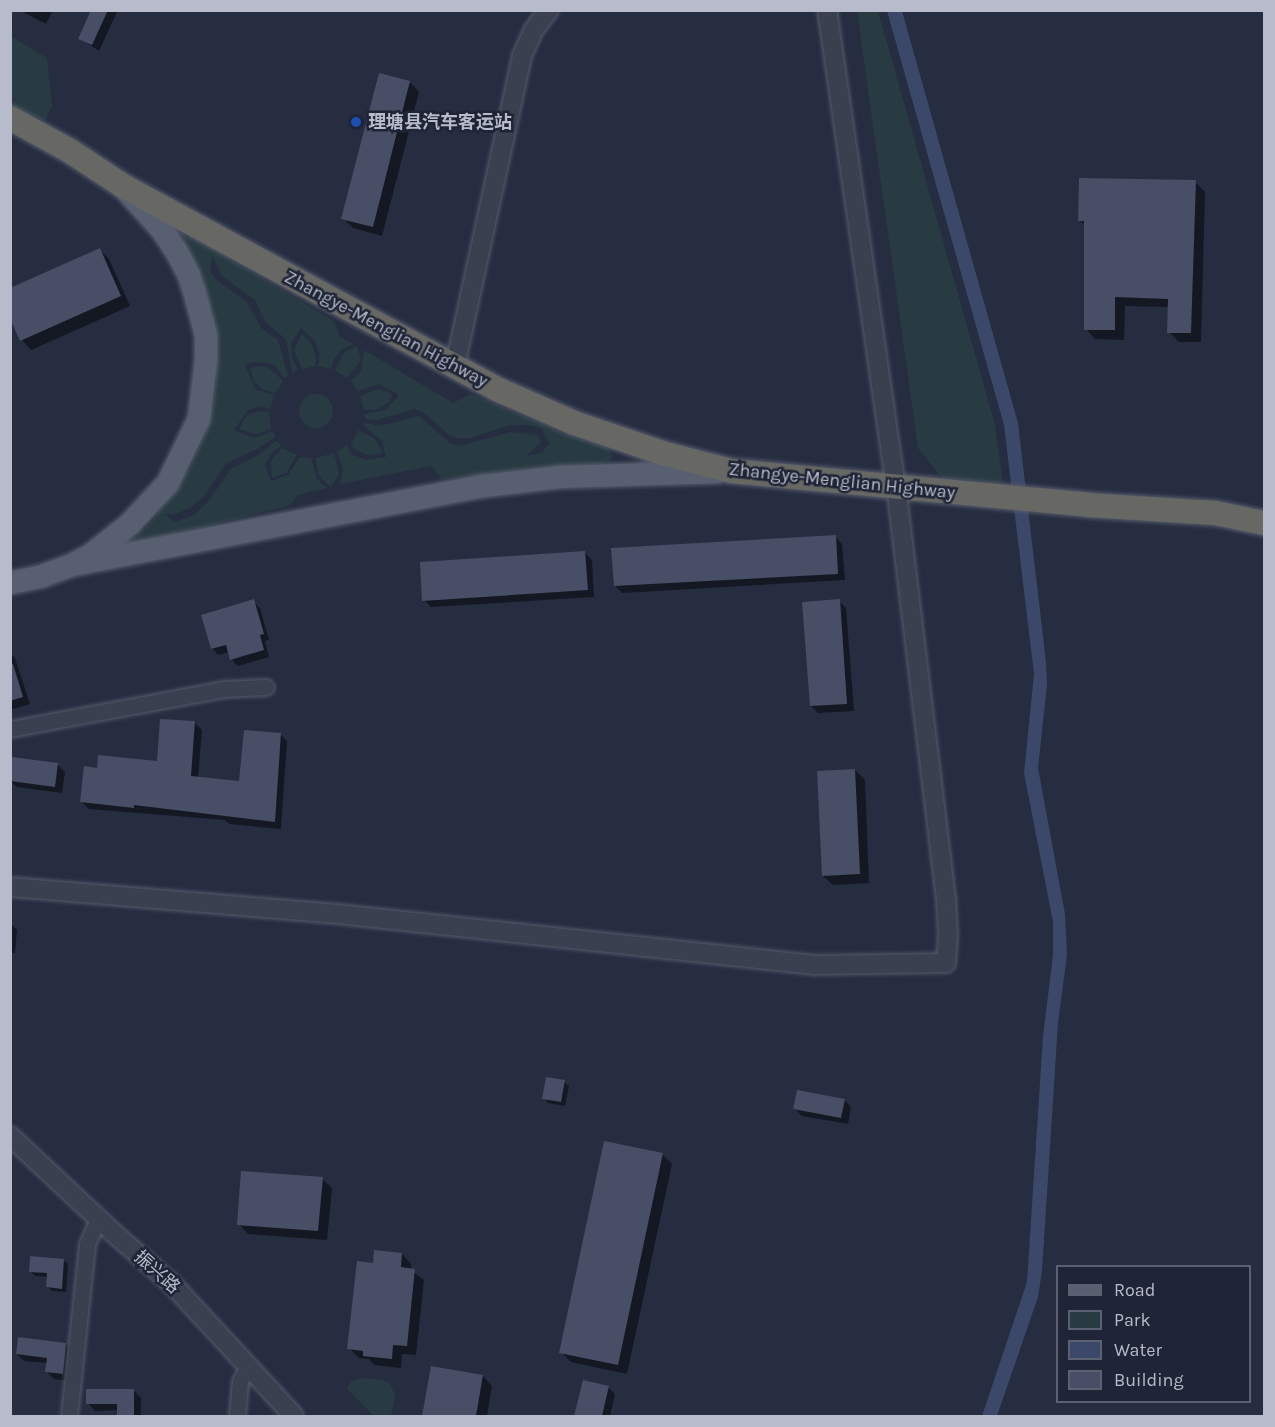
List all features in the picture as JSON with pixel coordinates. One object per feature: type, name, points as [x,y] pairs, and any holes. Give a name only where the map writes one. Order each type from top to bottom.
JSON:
[{"type":"highway","name":"Zhangye-Menglian Highway","points":[[10,118],[70,151],[123,186],[499,390],[574,423],[662,453],[731,471],[1088,505],[1215,513],[1264,523]]},
{"type":"main road","points":[[10,583],[42,576],[72,565],[91,555],[130,524],[168,483],[200,419],[206,335],[189,275],[163,231],[123,186]]},
{"type":"main road","points":[[72,565],[484,486],[561,477],[731,471]]},
{"type":"street","points":[[455,366],[522,56],[533,31],[549,10]]},
{"type":"street","points":[[10,887],[347,915],[818,965],[946,963],[946,899],[896,488],[827,10]]},
{"type":"street","points":[[10,729],[204,692],[266,687]]},
{"type":"street","name":"振兴路","points":[[10,1136],[98,1219],[173,1285],[294,1416]]},
{"type":"street","points":[[69,1416],[87,1244],[98,1219]]},
{"type":"street","points":[[237,1416],[240,1381],[249,1366]]},
{"type":"green space","points":[[857,11],[878,11],[995,425],[1003,483],[942,478],[918,448]]},
{"type":"green space","points":[[10,36],[47,58],[52,106],[45,121],[11,105]]},
{"type":"green space","points":[[178,233],[204,244],[334,321],[340,337],[354,344],[342,349],[334,359],[331,369],[318,366],[320,355],[315,341],[301,328],[291,343],[292,358],[298,369],[292,373],[286,339],[266,323],[255,300],[222,276],[212,256],[210,271],[215,279],[247,302],[261,328],[278,340],[288,376],[284,378],[276,366],[268,363],[254,362],[245,365],[256,390],[274,395],[270,409],[261,406],[248,410],[234,430],[254,438],[273,431],[275,437],[257,449],[226,463],[205,495],[190,508],[173,515],[164,514],[175,522],[193,516],[208,502],[231,469],[260,454],[276,441],[282,446],[274,450],[265,465],[271,481],[288,475],[300,457],[311,458],[317,479],[327,488],[297,495],[291,505],[142,542],[125,544],[150,524],[190,468],[203,439],[213,405],[216,349],[190,254]]},
{"type":"green space","points":[[302,334],[312,344],[316,359],[315,366],[302,369],[294,350]]},
{"type":"green space","points":[[357,346],[361,360],[347,378],[335,370],[344,352]]},
{"type":"green space","points":[[364,350],[453,403],[471,394],[570,436],[607,447],[612,455],[611,459],[601,464],[441,479],[432,466],[340,484],[343,470],[337,452],[347,445],[351,454],[366,460],[386,457],[382,441],[363,425],[364,423],[380,426],[419,416],[450,443],[460,446],[511,432],[536,435],[541,442],[526,456],[542,453],[549,443],[541,428],[527,425],[511,425],[470,438],[457,438],[448,434],[423,412],[414,409],[377,420],[366,419],[364,414],[386,410],[399,395],[379,384],[357,391],[351,381],[361,371]]},
{"type":"green space","points":[[267,367],[283,382],[275,393],[264,390],[254,382],[250,368]]},
{"type":"green space","points":[[378,389],[393,394],[389,402],[376,410],[364,410],[360,396]]},
{"type":"green space","points":[[316,394],[328,399],[333,411],[328,423],[316,428],[304,423],[299,411],[304,399]]},
{"type":"green space","points":[[259,411],[269,412],[271,429],[256,434],[239,429],[247,415]]},
{"type":"green space","points":[[359,430],[375,439],[383,453],[368,455],[354,449],[351,443]]},
{"type":"green space","points":[[282,448],[297,455],[286,473],[272,478],[271,461]]},
{"type":"green space","points":[[334,453],[339,474],[331,487],[318,473],[316,458]]},
{"type":"green space","points":[[362,1378],[383,1380],[390,1384],[395,1395],[391,1416],[374,1416],[347,1389],[351,1381]]},
{"type":"water","points":[[887,11],[902,11],[1018,423],[1046,662],[1047,685],[1038,768],[1065,914],[1067,955],[1058,1023],[1042,1271],[1038,1297],[997,1416],[982,1416],[1027,1282],[1043,1036],[1053,955],[1053,922],[1024,773],[1034,674],[1004,425]]},
{"type":"building","points":[[91,10],[108,10],[92,45],[78,39]]},
{"type":"building","points":[[379,73],[410,81],[373,227],[341,219]]},
{"type":"building","points":[[1079,178],[1196,180],[1191,333],[1167,333],[1168,299],[1115,297],[1115,330],[1084,330],[1084,221],[1078,221]]},
{"type":"building","points":[[100,248],[121,296],[20,341],[10,318],[10,288]]},
{"type":"building","points":[[836,535],[838,574],[614,586],[611,548]]},
{"type":"building","points":[[585,551],[588,590],[422,601],[420,562]]},
{"type":"building","points":[[254,599],[264,634],[260,635],[264,650],[230,660],[226,645],[211,649],[201,615]]},
{"type":"building","points":[[840,599],[847,704],[810,706],[802,602]]},
{"type":"building","points":[[13,664],[23,697],[10,701],[10,665]]},
{"type":"building","points":[[160,719],[195,721],[191,776],[239,781],[244,730],[281,733],[275,822],[134,805],[134,808],[80,802],[84,766],[97,768],[98,755],[157,761]]},
{"type":"building","points":[[12,757],[58,763],[55,787],[10,781]]},
{"type":"building","points":[[855,769],[860,874],[822,876],[817,771]]},
{"type":"building","points":[[546,1077],[565,1080],[561,1102],[542,1099]]},
{"type":"building","points":[[797,1090],[845,1099],[841,1118],[793,1109]]},
{"type":"building","points":[[604,1141],[663,1153],[618,1365],[559,1353]]},
{"type":"building","points":[[241,1171],[323,1177],[318,1231],[237,1225]]},
{"type":"building","points":[[374,1250],[402,1253],[401,1267],[415,1269],[407,1346],[393,1345],[392,1359],[363,1356],[363,1351],[347,1349],[357,1261],[373,1263]]},
{"type":"building","points":[[30,1256],[64,1259],[62,1289],[46,1287],[47,1273],[29,1272]]},
{"type":"building","points":[[18,1337],[66,1343],[63,1374],[45,1372],[47,1358],[16,1354]]},
{"type":"building","points":[[431,1366],[483,1375],[476,1416],[422,1416]]},
{"type":"building","points":[[583,1380],[609,1386],[602,1416],[574,1416]]},
{"type":"building","points":[[86,1389],[134,1389],[134,1416],[117,1416],[117,1404],[86,1404]]},
{"type":"place","name":"理塘县汽车客运站","points":[[356,122]]}]
